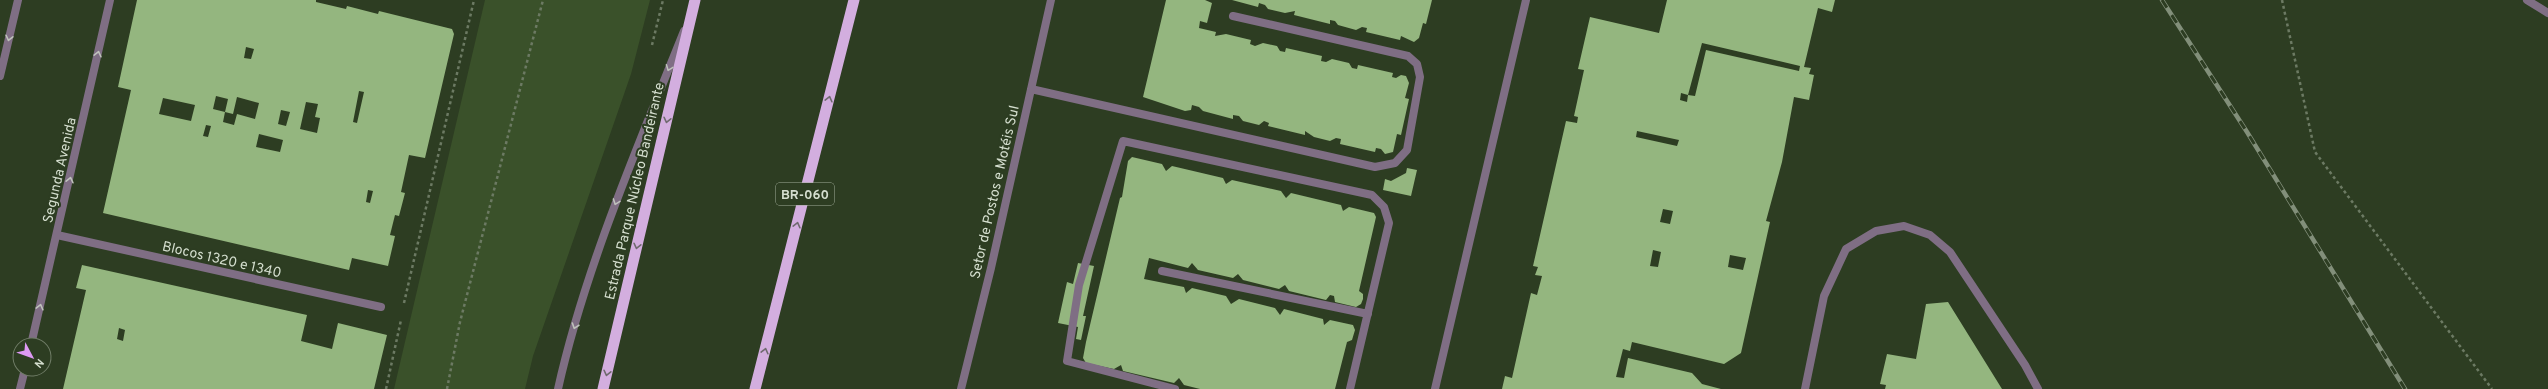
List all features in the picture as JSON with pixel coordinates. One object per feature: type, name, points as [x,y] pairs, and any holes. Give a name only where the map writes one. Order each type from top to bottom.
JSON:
[{"type":"highway","name":"BR-060","points":[[755,389],[854,0]]},
{"type":"highway","name":"Estrada Parque Núcleo Bandeirante","points":[[603,389],[694,3]]},
{"type":"street","points":[[0,76],[18,0]]},
{"type":"street","name":"Segunda Avenida","points":[[33,337],[110,0]]},
{"type":"street","name":"Setor de Postos e Motéis Sul","points":[[961,389],[1051,0]]},
{"type":"street","points":[[1435,389],[1526,0]]},
{"type":"street","points":[[2527,0],[2548,13]]},
{"type":"street","points":[[558,389],[566,351],[616,202],[694,3]]},
{"type":"street","points":[[1031,89],[1375,167],[1395,163],[1407,150],[1420,77],[1417,64],[1408,56],[1233,16]]},
{"type":"street","points":[[1175,389],[1066,361],[1079,285],[1123,141],[1372,195],[1384,207],[1389,223],[1350,389]]},
{"type":"street","points":[[1805,389],[1824,296],[1846,249],[1876,231],[1904,226],[1930,235],[1950,252],[2025,365],[2038,389]]},
{"type":"street","name":"Blocos 1320 e 1340","points":[[57,235],[381,307]]},
{"type":"street","points":[[1162,271],[1368,314]]},
{"type":"street","points":[[20,389],[23,377]]},
{"type":"path","points":[[404,305],[474,0]]},
{"type":"path","points":[[447,389],[460,322],[543,0]]},
{"type":"path","points":[[2282,0],[2315,152],[2492,389]]},
{"type":"path","points":[[386,389],[402,313]]},
{"type":"green space","points":[[485,0],[650,0],[631,74],[533,356],[525,389],[394,389]]},
{"type":"building","points":[[137,0],[316,0],[316,2],[346,9],[347,6],[378,14],[379,11],[452,29],[454,34],[425,158],[409,155],[401,192],[405,193],[399,216],[395,215],[390,235],[395,236],[388,266],[352,258],[349,270],[103,213],[131,90],[118,87]],"holes":[[[246,47],[254,49],[251,59],[244,58]],[[359,91],[364,92],[357,123],[353,122]],[[216,96],[228,99],[225,112],[213,109]],[[237,97],[259,103],[255,119],[237,114],[234,125],[223,122],[225,112],[233,114]],[[163,98],[195,105],[191,121],[159,114]],[[306,102],[318,104],[315,117],[320,118],[317,133],[300,129]],[[281,110],[290,112],[286,126],[278,124]],[[206,125],[211,126],[208,137],[203,136]],[[259,134],[283,140],[280,152],[256,147]],[[368,190],[373,191],[370,203],[366,202]]]},
{"type":"building","points":[[1166,0],[1205,0],[1212,3],[1207,23],[1200,21],[1199,28],[1216,32],[1215,36],[1226,34],[1251,40],[1250,44],[1255,46],[1263,43],[1277,46],[1280,51],[1285,52],[1286,48],[1322,56],[1321,61],[1326,62],[1332,59],[1349,63],[1352,68],[1357,69],[1358,65],[1393,73],[1392,77],[1396,78],[1401,75],[1406,76],[1409,83],[1405,98],[1409,99],[1401,135],[1397,134],[1393,152],[1385,154],[1381,149],[1376,148],[1375,152],[1340,144],[1341,139],[1336,138],[1330,141],[1314,137],[1305,131],[1305,135],[1268,126],[1269,123],[1264,121],[1259,125],[1243,121],[1239,116],[1233,115],[1233,119],[1203,111],[1199,107],[1192,105],[1191,110],[1185,111],[1143,97]]},
{"type":"building","points":[[1232,0],[1432,0],[1426,24],[1423,23],[1419,38],[1414,42],[1401,36],[1400,40],[1366,32],[1367,28],[1362,27],[1356,30],[1338,25],[1335,21],[1330,20],[1330,24],[1294,15],[1295,11],[1285,13],[1268,9],[1265,5],[1259,3],[1258,7]]},
{"type":"building","points":[[1667,0],[1835,0],[1832,12],[1818,8],[1804,67],[1811,68],[1809,74],[1814,75],[1809,100],[1794,97],[1782,162],[1766,221],[1770,222],[1741,353],[1724,364],[1632,342],[1630,351],[1623,349],[1616,377],[1624,378],[1628,358],[1692,373],[1702,384],[1721,389],[1502,389],[1505,376],[1512,378],[1531,293],[1537,295],[1542,276],[1535,275],[1538,267],[1533,266],[1566,121],[1577,123],[1578,117],[1574,116],[1584,70],[1578,69],[1590,17],[1659,33]],"holes":[[[1702,43],[1800,66],[1799,71],[1706,50],[1695,96],[1688,95]],[[1681,93],[1688,95],[1687,102],[1680,100]],[[1637,131],[1679,140],[1677,146],[1636,137]],[[1663,209],[1673,211],[1670,224],[1660,222]],[[1653,250],[1661,252],[1658,267],[1650,266]],[[1730,255],[1746,258],[1743,270],[1728,267]]]},
{"type":"building","points":[[1132,157],[1162,164],[1166,171],[1172,166],[1223,178],[1226,184],[1232,180],[1281,191],[1286,198],[1291,193],[1341,205],[1343,211],[1349,207],[1374,213],[1376,217],[1359,291],[1363,294],[1363,299],[1361,304],[1356,307],[1335,302],[1334,296],[1330,295],[1326,300],[1289,291],[1285,285],[1279,289],[1243,280],[1238,274],[1233,278],[1198,270],[1192,263],[1188,268],[1149,258],[1144,279],[1184,287],[1186,293],[1192,288],[1226,296],[1231,304],[1239,299],[1275,308],[1280,315],[1284,309],[1323,319],[1324,325],[1330,320],[1353,325],[1355,330],[1352,340],[1347,342],[1335,389],[1200,389],[1184,385],[1179,378],[1174,383],[1123,371],[1121,365],[1114,369],[1086,363],[1083,358],[1086,342],[1120,198],[1122,197],[1128,161]]},
{"type":"building","points":[[1407,168],[1417,170],[1411,196],[1383,190],[1385,179],[1391,181],[1406,173]]},
{"type":"building","points":[[1078,263],[1094,266],[1083,316],[1086,316],[1081,340],[1076,339],[1078,327],[1058,323],[1067,282],[1073,284]]},
{"type":"building","points":[[82,265],[307,315],[301,341],[332,349],[338,323],[387,335],[374,389],[63,389],[86,290],[76,288]],"holes":[[[119,328],[125,330],[123,341],[117,339]]]},
{"type":"building","points":[[1948,302],[2002,389],[1885,389],[1886,385],[1880,384],[1887,354],[1916,359],[1926,304]]},
{"type":"railway","points":[[2162,0],[2247,132],[2405,389]]}]
